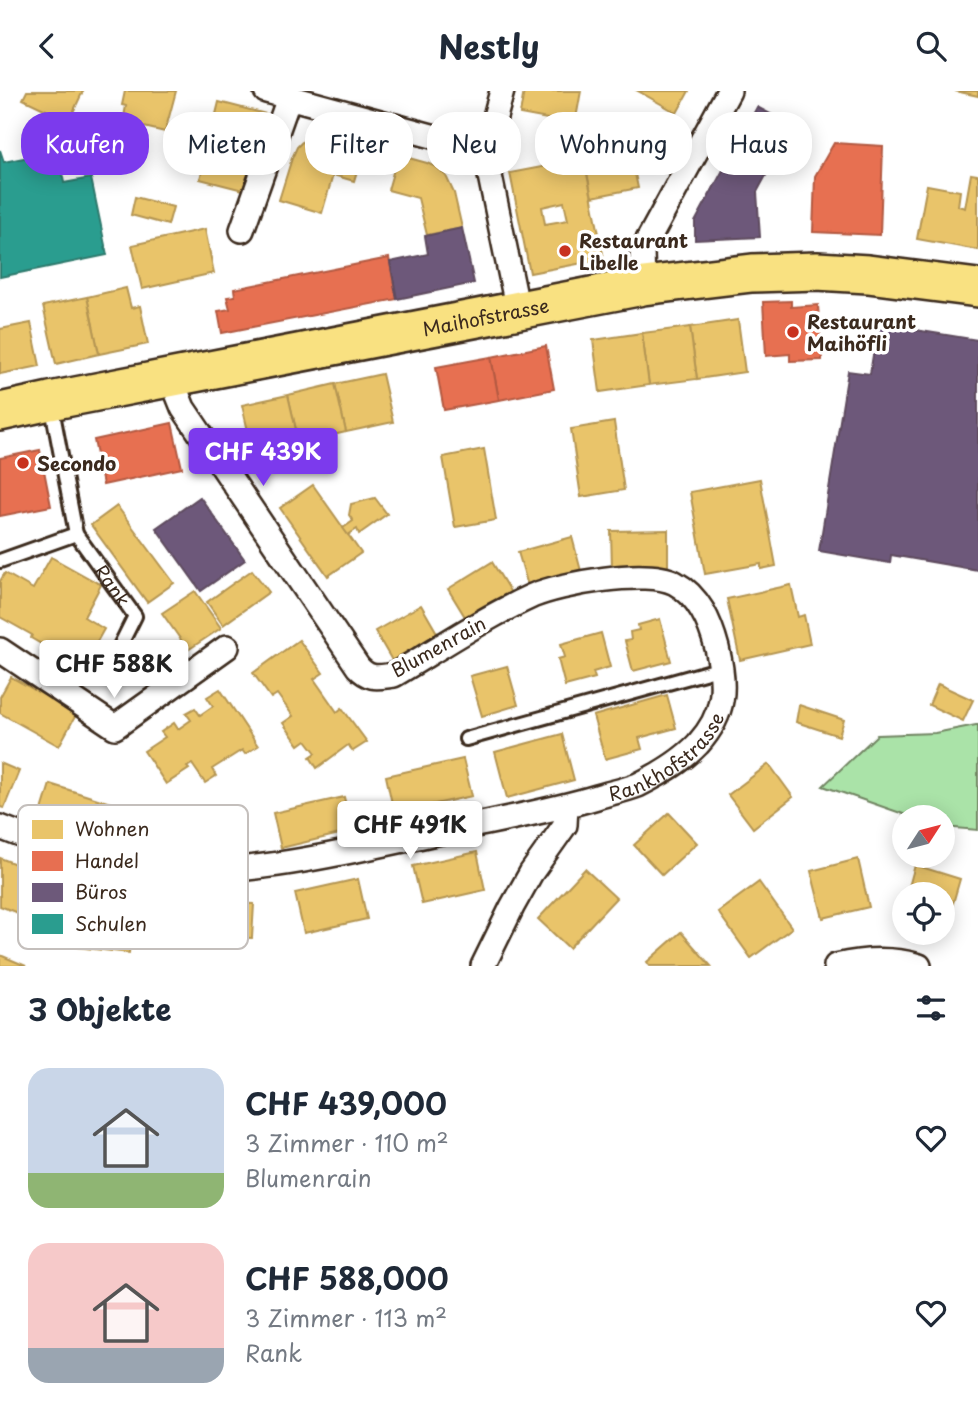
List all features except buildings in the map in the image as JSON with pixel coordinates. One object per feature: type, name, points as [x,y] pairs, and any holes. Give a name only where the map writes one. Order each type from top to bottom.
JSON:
[{"type":"main road","name":"Maihofstrasse","points":[[0,412],[643,286],[752,273],[817,271],[868,274],[978,288]]},
{"type":"street","points":[[266,91],[427,135]]},
{"type":"street","points":[[496,112],[502,91]]},
{"type":"street","points":[[643,286],[642,251],[729,91]]},
{"type":"street","points":[[242,230],[289,98]]},
{"type":"street","points":[[490,175],[518,311]]},
{"type":"street","name":"Blumenrain","points":[[171,377],[183,408],[366,675],[394,675],[534,595],[572,584],[617,577],[672,581],[686,590],[708,619],[722,668]]},
{"type":"street","points":[[0,650],[115,727],[227,647]]},
{"type":"street","name":"Rankhofstrasse","points":[[248,868],[304,860],[566,807],[636,786],[675,766],[699,743],[717,719],[723,689],[722,668]]},
{"type":"street","points":[[484,966],[531,873],[565,825],[566,807]]},
{"type":"street","name":"Rankhofstrasse","points":[[0,827],[18,834]]},
{"type":"street","points":[[836,966],[852,962],[904,962],[919,966]]},
{"type":"lane","name":"Rank","points":[[50,401],[76,534],[135,617],[105,676]]},
{"type":"lane","points":[[0,561],[76,534]]},
{"type":"lane","points":[[466,739],[722,668]]},
{"type":"green space","points":[[978,725],[978,830],[956,828],[956,805],[892,805],[892,810],[823,786],[877,735],[935,733]]},
{"type":"place","name":"Restaurant Libelle","points":[[565,251]]},
{"type":"place","name":"Restaurant Maihöfli","points":[[793,332]]},
{"type":"place","name":"Secondo","points":[[23,463]]}]
